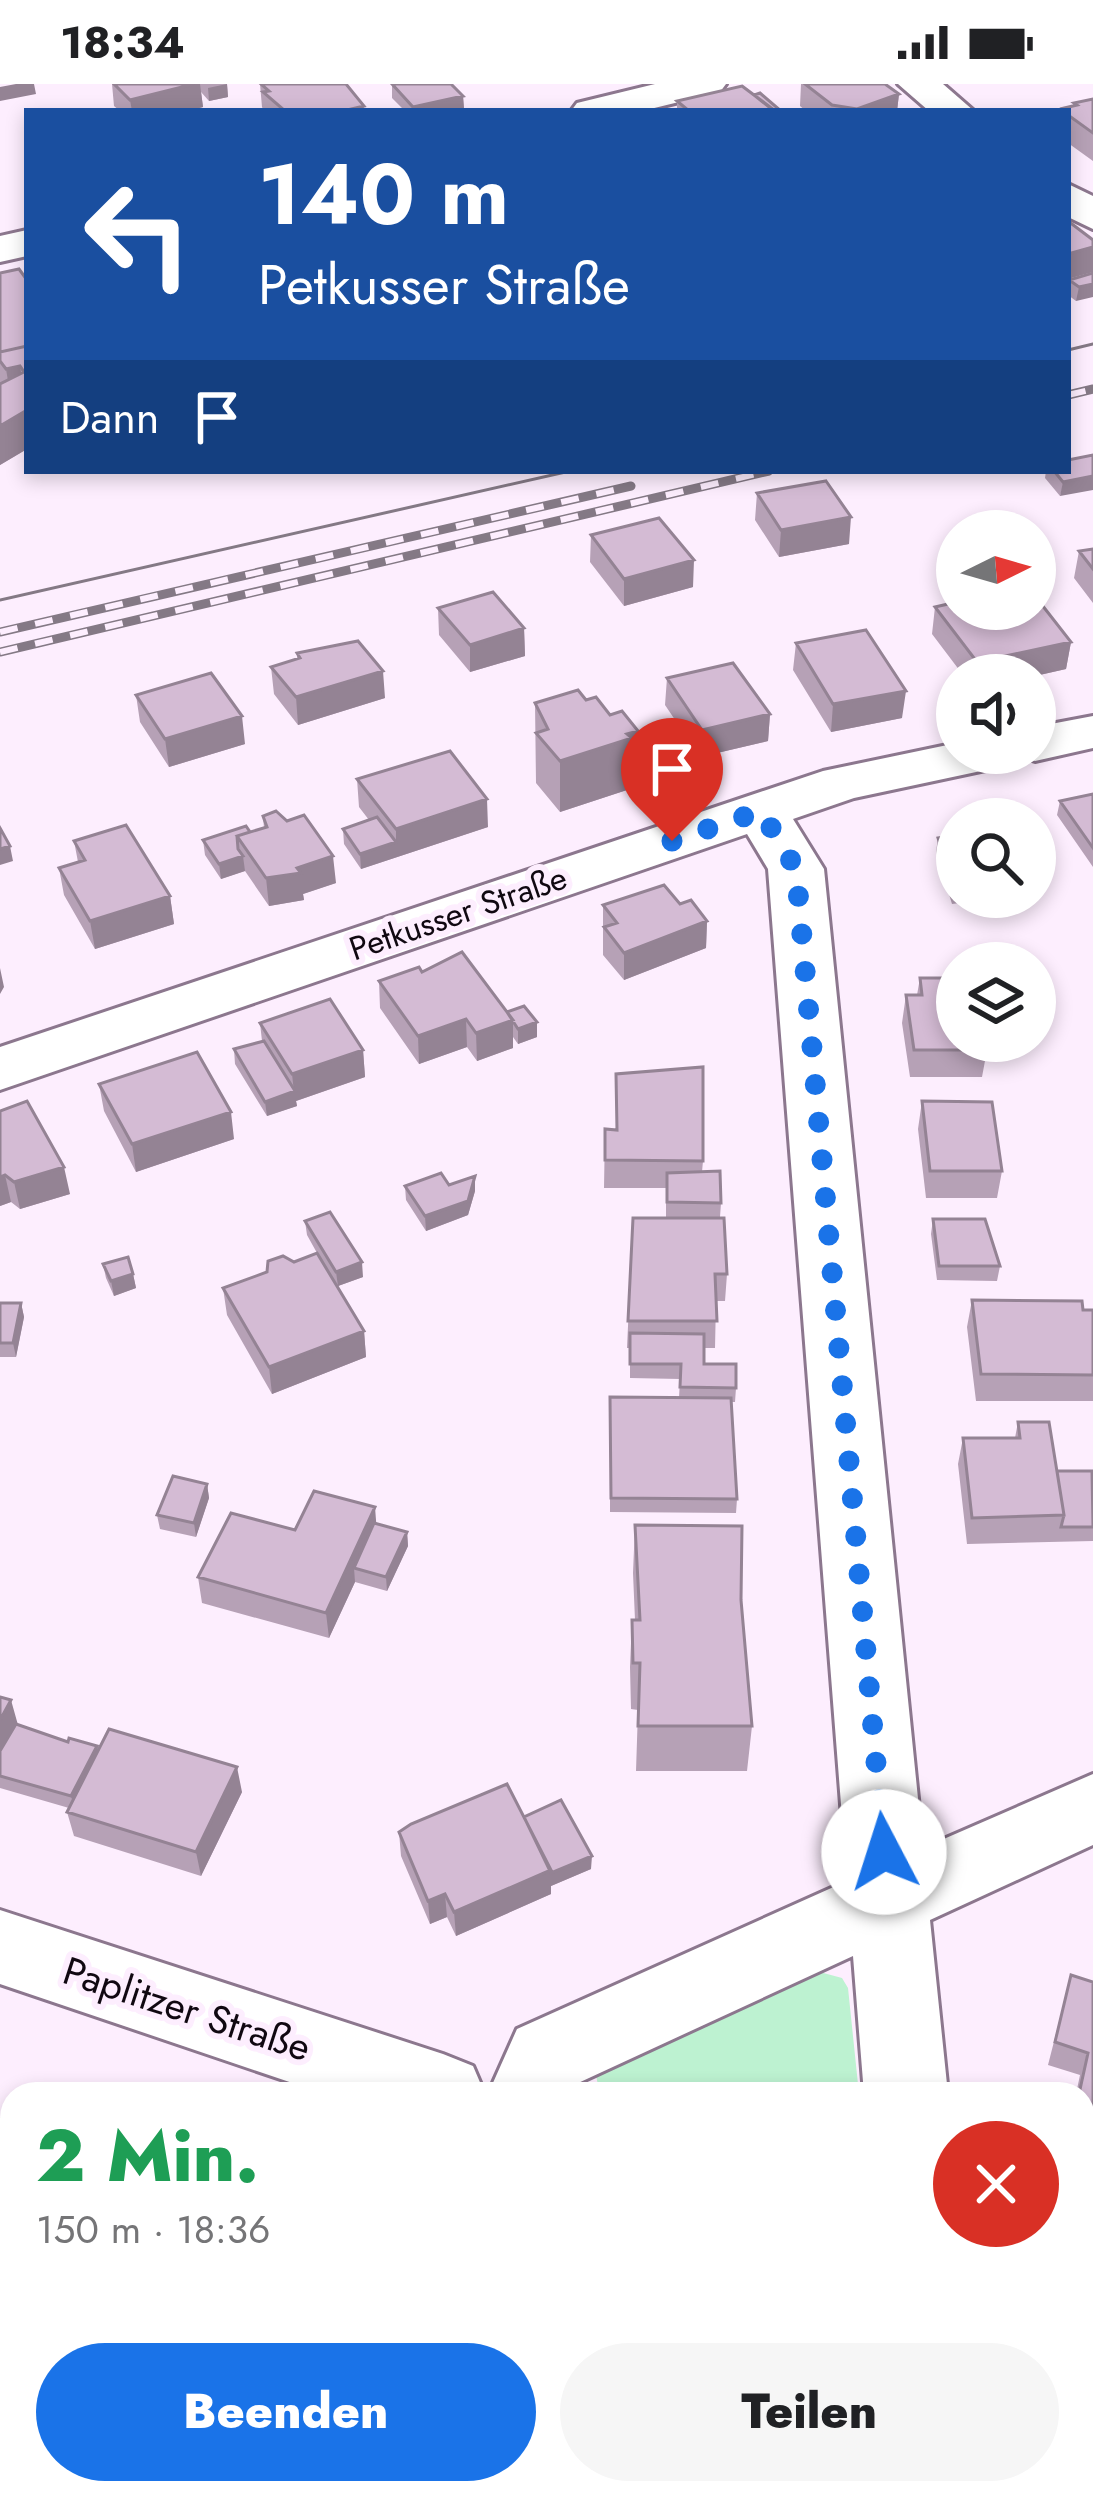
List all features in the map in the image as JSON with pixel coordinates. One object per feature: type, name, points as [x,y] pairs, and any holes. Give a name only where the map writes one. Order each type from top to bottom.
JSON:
[{"type":"street","points":[[604,108],[706,84]]},
{"type":"street","points":[[918,84],[949,108]]},
{"type":"street","points":[[1056,740],[1093,732]]},
{"type":"street","name":"Petkusser Straße","points":[[0,1069],[842,783],[936,764]]},
{"type":"street","points":[[761,811],[796,869],[905,2082]]},
{"type":"street","points":[[535,2082],[546,2057],[1093,1808]]},
{"type":"street","name":"Paplitzer Straße","points":[[0,1947],[407,2082]]},
{"type":"green space","points":[[816,1971],[842,1978],[848,1988],[858,2082],[597,2082],[595,2071]]},
{"type":"building","points":[[114,84],[194,84],[130,100]]},
{"type":"building","points":[[261,84],[346,84],[364,106],[282,108],[263,92],[269,91]]},
{"type":"building","points":[[392,84],[451,84],[463,96],[413,107]]},
{"type":"building","points":[[805,84],[885,84],[899,94],[860,108],[832,105]]},
{"type":"building","points":[[742,86],[771,108],[685,108],[677,101]]},
{"type":"building","points":[[760,93],[778,108],[770,108],[754,95]]},
{"type":"building","points":[[1093,99],[1093,133],[1071,117],[1071,108],[1064,108],[1077,105],[1074,103]]},
{"type":"building","points":[[1071,223],[1093,240],[1093,247],[1071,253]]},
{"type":"building","points":[[19,269],[24,276],[24,347],[0,352],[0,273]]},
{"type":"building","points":[[1093,273],[1093,284],[1079,287],[1071,279]]},
{"type":"building","points":[[24,347],[24,372],[20,366],[6,369],[0,352]]},
{"type":"building","points":[[24,372],[24,412],[0,426],[0,384]]},
{"type":"building","points":[[1093,455],[1093,476],[1063,482],[1056,474],[1071,474],[1071,459]]},
{"type":"building","points":[[826,481],[851,517],[781,530],[757,493]]},
{"type":"building","points":[[659,518],[694,560],[624,579],[591,535]]},
{"type":"building","points":[[1093,549],[1093,569],[1079,551]]},
{"type":"building","points":[[493,592],[524,628],[470,645],[438,608]]},
{"type":"building","points":[[1056,623],[1071,642],[1015,654],[971,654],[953,630],[1056,630]]},
{"type":"building","points":[[866,630],[906,691],[833,704],[796,643]]},
{"type":"building","points":[[358,641],[383,671],[296,697],[271,667],[300,658],[297,653]]},
{"type":"building","points":[[733,663],[770,714],[702,730],[667,678]]},
{"type":"building","points":[[211,673],[242,716],[165,739],[136,695]]},
{"type":"building","points":[[578,690],[586,700],[596,697],[610,715],[622,711],[638,731],[627,734],[632,738],[560,761],[536,733],[548,729],[535,703]]},
{"type":"building","points":[[450,751],[487,799],[396,829],[357,779]]},
{"type":"building","points":[[1093,794],[1093,848],[1060,801]]},
{"type":"building","points":[[276,811],[287,821],[304,815],[333,856],[297,868],[301,873],[266,878],[237,836],[267,827],[263,816]]},
{"type":"building","points":[[377,817],[396,842],[360,854],[343,829]]},
{"type":"building","points":[[126,825],[170,896],[90,921],[59,868],[85,860],[74,841]]},
{"type":"building","points":[[246,826],[250,832],[237,836],[243,856],[219,864],[203,840]]},
{"type":"building","points":[[0,828],[10,846],[0,849]]},
{"type":"building","points":[[664,885],[680,904],[691,900],[707,921],[624,953],[604,927],[617,923],[603,905]]},
{"type":"building","points":[[462,952],[513,1020],[476,1033],[466,1019],[418,1036],[379,981],[419,967],[422,972]]},
{"type":"building","points":[[920,978],[936,978],[936,1050],[914,1050],[906,995],[922,995]]},
{"type":"building","points":[[330,999],[363,1050],[292,1074],[260,1023]]},
{"type":"building","points":[[524,1006],[537,1022],[518,1029],[507,1012]]},
{"type":"building","points":[[264,1041],[295,1091],[265,1102],[234,1049]]},
{"type":"building","points":[[197,1052],[231,1112],[132,1144],[99,1084]]},
{"type":"building","points":[[703,1067],[703,1161],[605,1160],[605,1129],[617,1130],[616,1074]]},
{"type":"building","points":[[27,1101],[64,1167],[14,1182],[0,1177],[0,1111]]},
{"type":"building","points":[[922,1101],[992,1102],[1002,1171],[930,1171]]},
{"type":"building","points":[[720,1171],[721,1203],[667,1202],[667,1173]]},
{"type":"building","points":[[441,1173],[449,1185],[475,1176],[468,1201],[425,1216],[405,1186]]},
{"type":"building","points":[[330,1212],[362,1262],[336,1272],[305,1221]]},
{"type":"building","points":[[633,1218],[724,1218],[727,1274],[715,1274],[717,1321],[628,1321]]},
{"type":"building","points":[[933,1219],[985,1219],[1000,1266],[939,1266]]},
{"type":"building","points":[[317,1253],[364,1331],[269,1367],[223,1288],[267,1272],[268,1261],[283,1256],[294,1262]]},
{"type":"building","points":[[128,1257],[133,1274],[111,1281],[103,1264]]},
{"type":"building","points":[[972,1300],[1082,1301],[1083,1310],[1093,1310],[1093,1375],[981,1374]]},
{"type":"building","points":[[0,1303],[21,1303],[13,1343],[0,1343]]},
{"type":"building","points":[[630,1333],[704,1334],[704,1364],[736,1364],[736,1388],[680,1387],[681,1364],[630,1364]]},
{"type":"building","points":[[610,1397],[731,1398],[737,1499],[611,1498]]},
{"type":"building","points":[[1018,1422],[1049,1422],[1064,1515],[972,1518],[963,1438],[1020,1438]]},
{"type":"building","points":[[1057,1471],[1092,1471],[1093,1527],[1061,1527],[1064,1515]]},
{"type":"building","points":[[173,1476],[207,1484],[194,1523],[157,1515]]},
{"type":"building","points":[[314,1491],[375,1507],[326,1613],[198,1577],[231,1513],[295,1530]]},
{"type":"building","points":[[374,1523],[407,1532],[386,1577],[354,1568]]},
{"type":"building","points":[[635,1525],[742,1526],[741,1600],[752,1726],[638,1726],[640,1663],[633,1663],[632,1620],[640,1620]]},
{"type":"building","points":[[0,1697],[11,1700],[0,1720]]},
{"type":"building","points":[[16,1724],[68,1742],[69,1738],[97,1746],[71,1796],[0,1776],[0,1751]]},
{"type":"building","points":[[109,1729],[237,1767],[196,1852],[67,1812]]},
{"type":"building","points":[[507,1784],[551,1870],[454,1912],[445,1894],[428,1901],[399,1832]]},
{"type":"building","points":[[561,1800],[592,1856],[551,1873],[524,1817]]},
{"type":"building","points":[[1071,1975],[1093,1982],[1093,2082],[1082,2082],[1088,2053],[1055,2042]]},
{"type":"tram line","points":[[1071,349],[1093,344]]},
{"type":"tram line","points":[[0,600],[557,474]]},
{"type":"railway","points":[[1071,394],[1093,389]]},
{"type":"railway","points":[[0,652],[756,474]]},
{"type":"railway","points":[[0,632],[631,486]]},
{"type":"route","points":[[672,841],[761,811],[796,869],[884,1852]]}]
